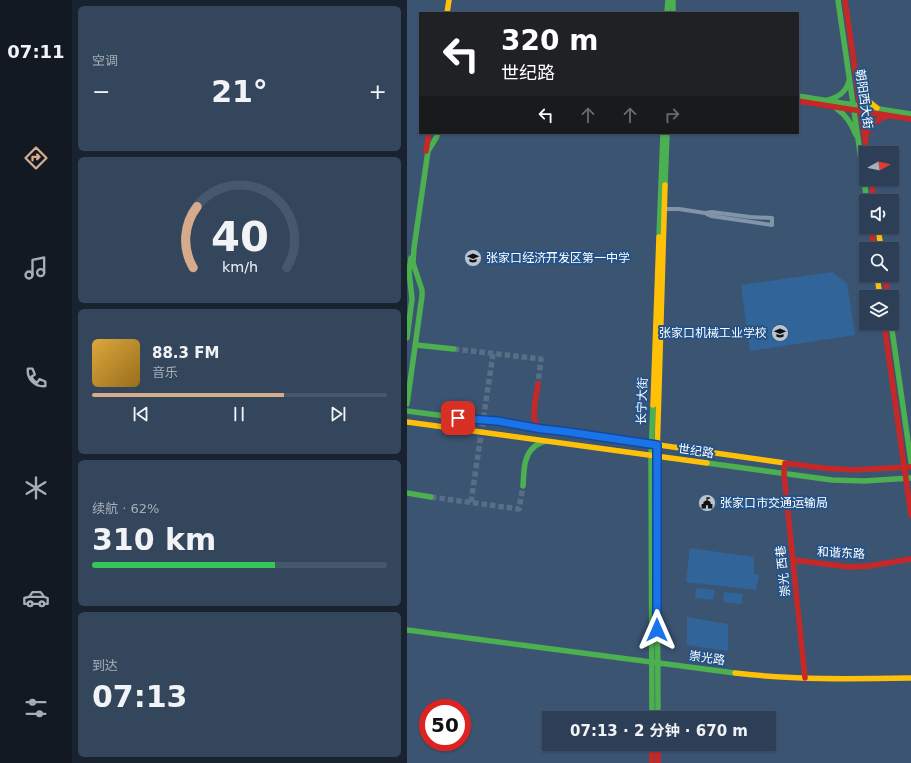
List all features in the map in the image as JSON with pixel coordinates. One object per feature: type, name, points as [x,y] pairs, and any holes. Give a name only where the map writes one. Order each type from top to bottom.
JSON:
[{"type":"main road","points":[[447,12],[449,0]]},
{"type":"main road","points":[[667,12],[668,0]]},
{"type":"main road","points":[[673,0],[673,12]]},
{"type":"main road","name":"朝阳西大街","points":[[839,0],[866,194]]},
{"type":"main road","name":"朝阳西大街","points":[[845,0],[866,146]]},
{"type":"main road","points":[[825,100],[833,99],[844,92],[850,78]]},
{"type":"main road","points":[[857,78],[861,89],[868,100],[881,110]]},
{"type":"main road","points":[[799,96],[825,100],[890,116],[911,119]]},
{"type":"main road","points":[[799,101],[831,106],[854,107]]},
{"type":"main road","points":[[831,106],[844,114],[853,127],[859,142]]},
{"type":"main road","points":[[861,109],[911,114]]},
{"type":"main road","points":[[866,141],[866,133],[871,124],[878,119],[890,116]]},
{"type":"main road","points":[[407,404],[423,296],[413,263],[413,248],[429,134]]},
{"type":"main road","points":[[407,338],[412,299],[409,271],[428,151],[438,134]]},
{"type":"main road","name":"长宁大街","points":[[657,711],[655,662],[654,444],[663,134]]},
{"type":"main road","name":"长宁大街","points":[[654,444],[667,134]]},
{"type":"main road","points":[[885,330],[905,467],[909,478],[911,515]]},
{"type":"main road","points":[[892,330],[911,462]]},
{"type":"main road","points":[[415,345],[454,349]]},
{"type":"main road","points":[[523,486],[526,462],[529,454],[533,448],[547,442],[549,430],[538,426],[534,416],[538,384]]},
{"type":"main road","name":"世纪路","points":[[407,411],[458,418],[497,421],[549,430],[785,463],[839,469],[853,470],[911,467]]},
{"type":"main road","points":[[456,428],[458,418]]},
{"type":"main road","name":"世纪路","points":[[407,422],[831,480],[864,481],[909,478]]},
{"type":"main road","name":"崇光 西巷","points":[[785,463],[784,474],[805,678]]},
{"type":"main road","points":[[407,493],[431,497]]},
{"type":"main road","name":"和谐东路","points":[[793,560],[850,566],[869,566],[911,559]]},
{"type":"main road","name":"崇光路","points":[[407,630],[760,676],[836,679],[911,678]]},
{"type":"main road","name":"长宁大街","points":[[652,711],[655,662]]},
{"type":"main road","points":[[652,751],[652,763]]},
{"type":"main road","points":[[658,751],[658,763]]},
{"type":"street","points":[[665,209],[772,218],[772,225],[711,216],[705,213]]},
{"type":"shaded area","points":[[832,272],[847,283],[855,335],[750,351],[741,285]]},
{"type":"shaded area","points":[[690,548],[754,557],[754,574],[759,574],[756,590],[686,582]]},
{"type":"shaded area","points":[[696,588],[715,590],[713,600],[695,598]]},
{"type":"shaded area","points":[[724,592],[743,594],[742,604],[723,602]]},
{"type":"shaded area","points":[[687,617],[728,624],[728,651],[687,645]]},
{"type":"tunnel","points":[[454,349],[541,359],[538,384]]},
{"type":"tunnel","points":[[471,502],[493,354]]},
{"type":"tunnel","points":[[431,497],[519,509],[523,486]]},
{"type":"traffic: fast","points":[[667,12],[668,0]]},
{"type":"traffic: fast","points":[[673,0],[673,12]]},
{"type":"traffic: fast","points":[[838,0],[866,194]]},
{"type":"traffic: fast","points":[[828,100],[841,94],[849,81]]},
{"type":"traffic: fast","points":[[799,96],[911,114]]},
{"type":"traffic: fast","points":[[837,109],[848,120],[856,135]]},
{"type":"traffic: fast","points":[[407,404],[422,296],[422,290],[413,263],[414,248],[428,151],[438,134]]},
{"type":"traffic: fast","points":[[659,237],[663,134]]},
{"type":"traffic: fast","points":[[665,185],[667,134]]},
{"type":"traffic: fast","points":[[407,338],[412,299],[409,271],[411,258]]},
{"type":"traffic: fast","points":[[892,330],[911,462]]},
{"type":"traffic: fast","points":[[416,345],[454,349]]},
{"type":"traffic: fast","points":[[652,711],[651,456],[653,405]]},
{"type":"traffic: fast","points":[[407,411],[497,421],[582,434]]},
{"type":"traffic: fast","points":[[523,486],[525,465],[528,455],[535,446],[545,441]]},
{"type":"traffic: fast","points":[[707,463],[832,480],[864,481],[911,478]]},
{"type":"traffic: fast","points":[[657,483],[658,711]]},
{"type":"traffic: fast","points":[[407,493],[431,497]]},
{"type":"traffic: fast","points":[[407,630],[735,673]]},
{"type":"traffic: slow","points":[[447,12],[449,0]]},
{"type":"traffic: slow","points":[[859,83],[866,97],[877,108]]},
{"type":"traffic: slow","points":[[657,483],[665,185]]},
{"type":"traffic: slow","points":[[879,234],[880,242]]},
{"type":"traffic: slow","points":[[653,405],[659,237]]},
{"type":"traffic: slow","points":[[878,282],[879,290]]},
{"type":"traffic: slow","points":[[407,422],[707,463]]},
{"type":"traffic: slow","points":[[582,434],[785,463]]},
{"type":"traffic: slow","points":[[735,673],[801,678],[911,678]]},
{"type":"traffic: jam","points":[[845,0],[866,146]]},
{"type":"traffic: jam","points":[[799,101],[911,119]]},
{"type":"traffic: jam","points":[[866,137],[868,129],[873,123],[888,116]]},
{"type":"traffic: jam","points":[[426,151],[429,134]]},
{"type":"traffic: jam","points":[[872,186],[873,194]]},
{"type":"traffic: jam","points":[[872,234],[873,242]]},
{"type":"traffic: jam","points":[[886,282],[887,290]]},
{"type":"traffic: jam","points":[[885,330],[911,515]]},
{"type":"traffic: jam","points":[[538,384],[534,415],[536,423],[544,429]]},
{"type":"traffic: jam","points":[[785,463],[784,474],[805,678]]},
{"type":"traffic: jam","points":[[785,463],[853,470],[911,467]]},
{"type":"traffic: jam","points":[[793,560],[850,567],[869,566],[911,559]]},
{"type":"traffic: jam","points":[[652,751],[652,763]]},
{"type":"traffic: jam","points":[[658,751],[658,763]]},
{"type":"place","name":"张家口经济开发区第一中学","points":[[473,258]]},
{"type":"place","name":"张家口机械工业学校","points":[[780,333]]},
{"type":"place","name":"张家口市交通运输局","points":[[707,503]]},
{"type":"route","points":[[458,418],[497,421],[542,429],[657,445],[657,630]]}]
